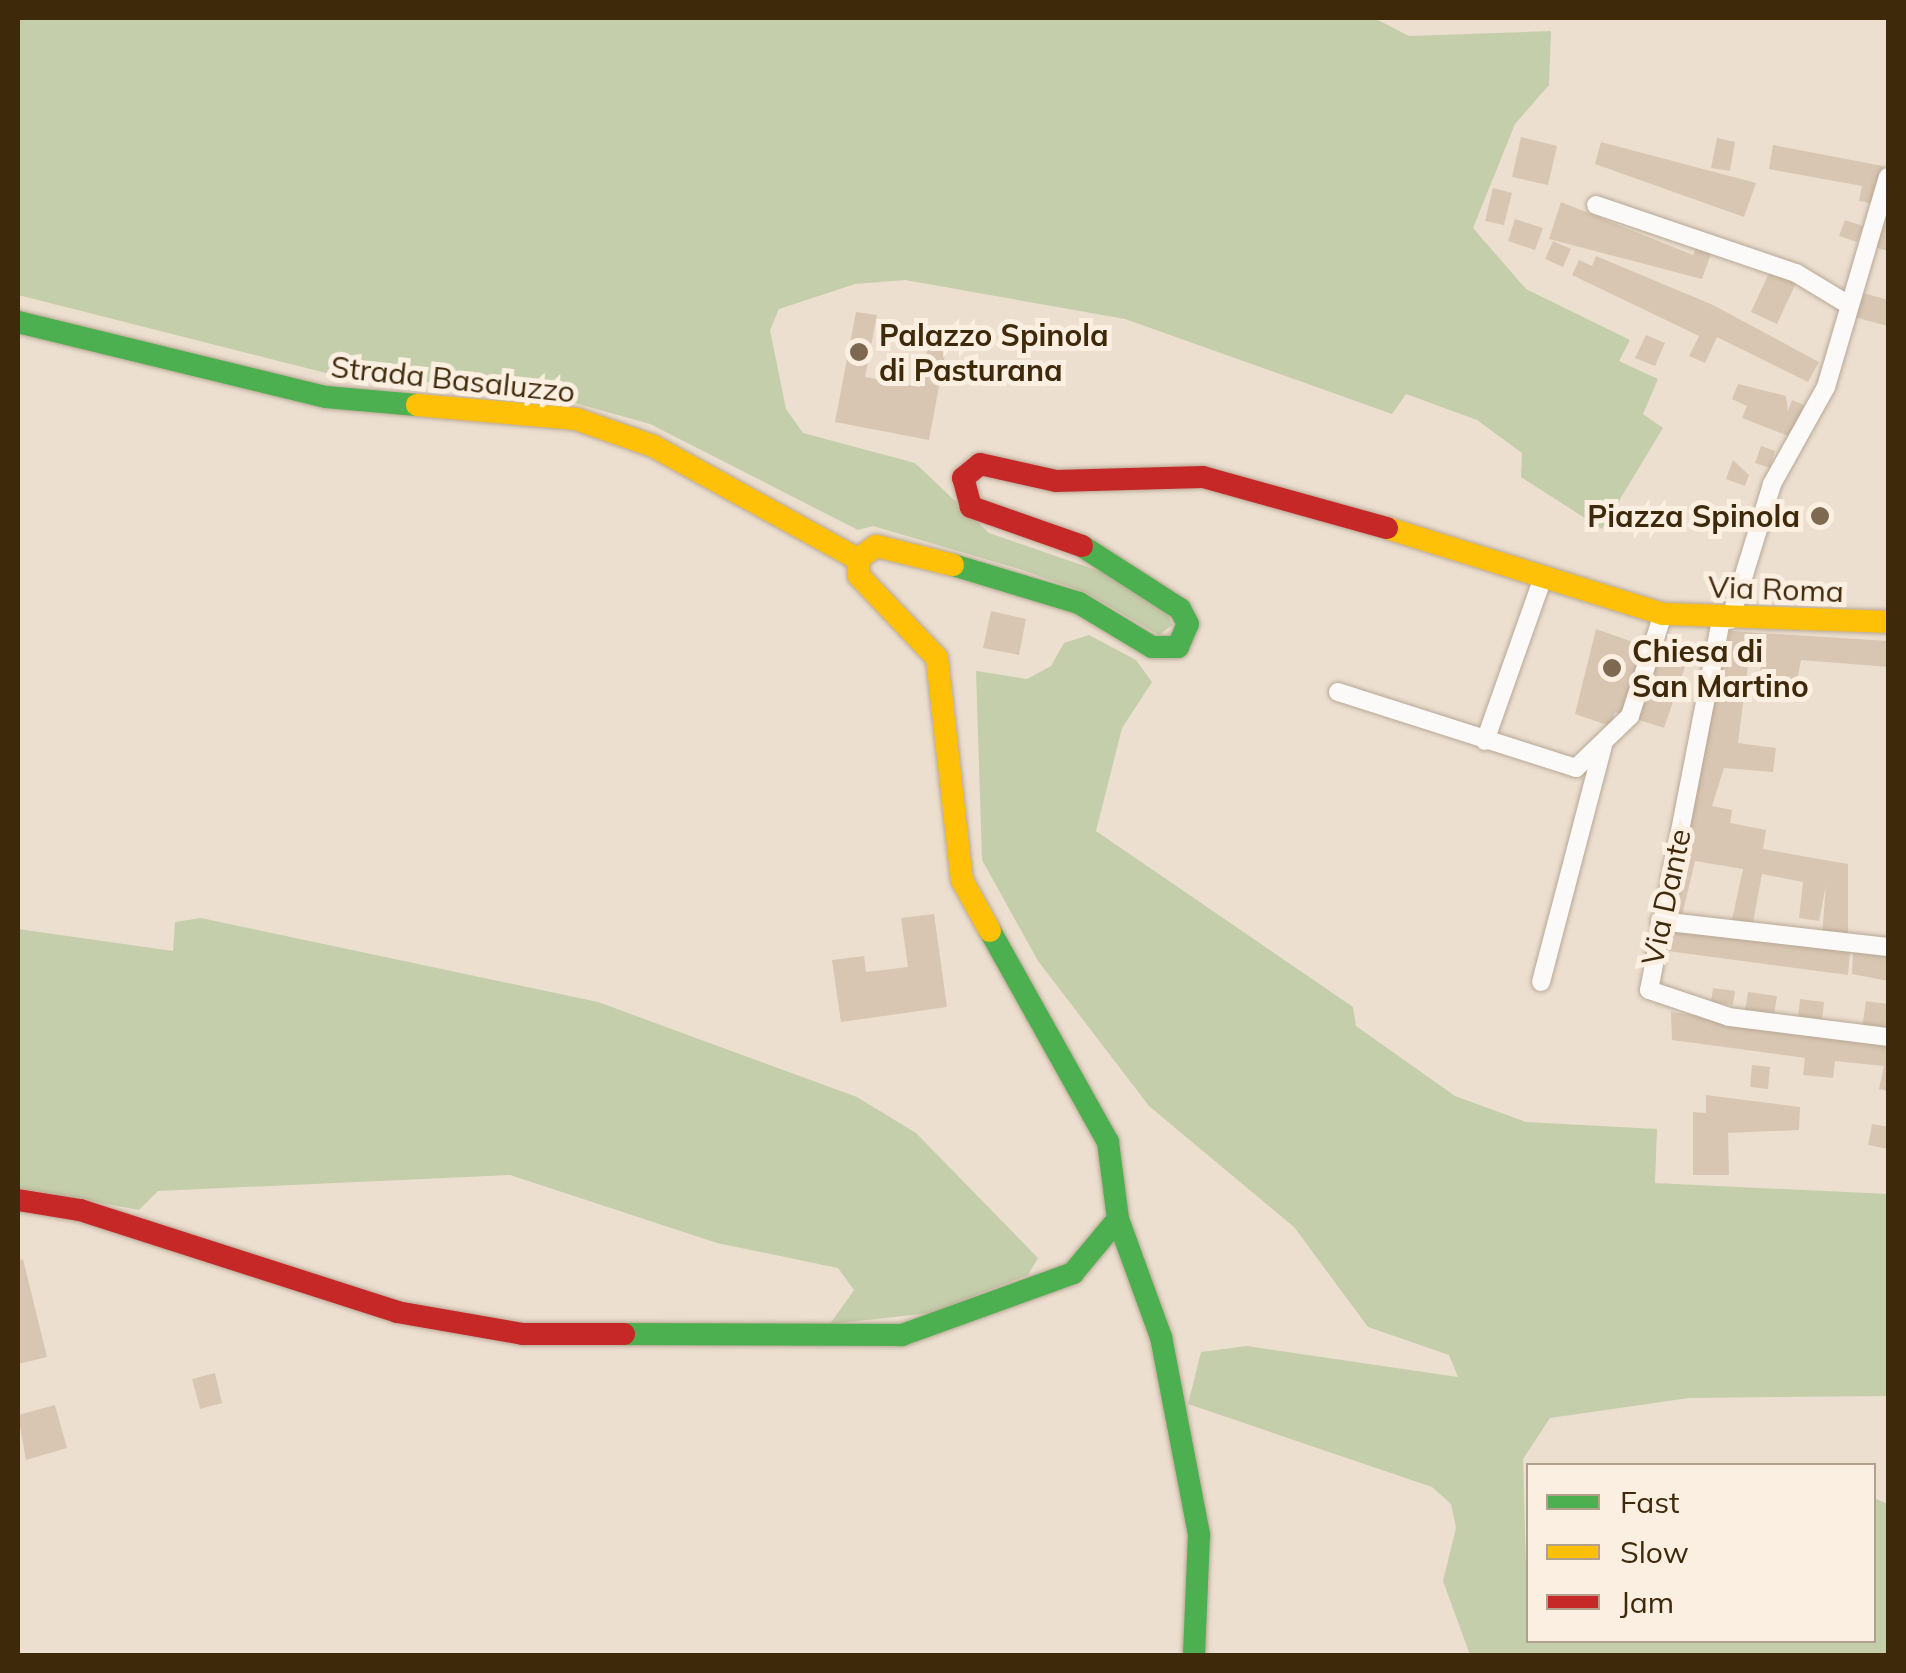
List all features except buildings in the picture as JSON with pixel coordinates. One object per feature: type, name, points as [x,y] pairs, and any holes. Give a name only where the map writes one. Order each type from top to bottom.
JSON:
[{"type":"main road","name":"Strada Basaluzzo","points":[[18,322],[326,397],[576,420],[653,446],[858,559]]},
{"type":"main road","name":"Via Roma","points":[[858,559],[889,546],[1079,603],[1152,648],[1186,642],[1180,609],[1114,562],[971,507],[963,478],[988,463],[1056,481],[1203,477],[1252,486],[1663,614],[1725,620],[1888,622]]},
{"type":"main road","points":[[858,559],[860,576],[937,658],[962,880],[1108,1142],[1118,1219],[1134,1243],[1161,1337],[1199,1535],[1194,1656]]},
{"type":"main road","points":[[18,1200],[80,1210],[396,1312],[522,1334],[902,1335],[1073,1272],[1118,1219]]},
{"type":"street","name":"Via Dante","points":[[1888,177],[1844,302],[1826,387],[1772,484],[1725,620],[1648,985],[1658,1000],[1888,1038]]},
{"type":"street","points":[[1596,205],[1796,273],[1844,302]]},
{"type":"street","points":[[1485,741],[1542,577]]},
{"type":"street","points":[[1338,692],[1566,769],[1603,745],[1630,716],[1663,614]]},
{"type":"street","points":[[1541,982],[1603,745]]},
{"type":"street","points":[[1660,921],[1888,946]]},
{"type":"green space","points":[[18,18],[1374,18],[1409,36],[1551,31],[1549,85],[1515,124],[1473,228],[1526,289],[1630,340],[1619,361],[1658,379],[1643,414],[1663,428],[1602,529],[1521,477],[1522,453],[1477,420],[1406,394],[1392,414],[1125,319],[905,280],[855,284],[779,309],[770,330],[786,409],[803,433],[915,463],[989,533],[1122,579],[1168,613],[1172,625],[1159,635],[1085,592],[873,526],[858,530],[650,424],[521,388],[338,376],[18,295]]},
{"type":"green space","points":[[1089,635],[1136,660],[1152,682],[1122,728],[1096,831],[1353,1007],[1356,1026],[1455,1096],[1526,1122],[1657,1129],[1655,1183],[1888,1194],[1888,1396],[1689,1398],[1550,1418],[1523,1459],[1526,1643],[1876,1643],[1876,1499],[1888,1504],[1888,1655],[1470,1655],[1443,1581],[1456,1528],[1451,1504],[1432,1487],[1188,1404],[1201,1352],[1247,1346],[1458,1377],[1449,1355],[1368,1327],[1294,1227],[1149,1106],[1038,961],[982,860],[976,671],[1027,679],[1051,666],[1064,643]]},
{"type":"green space","points":[[201,918],[598,1002],[857,1097],[916,1133],[1038,1258],[1028,1275],[931,1313],[830,1324],[854,1290],[838,1268],[717,1243],[510,1175],[158,1191],[139,1210],[18,1188],[18,929],[173,951],[175,922]]},
{"type":"traffic: fast","points":[[18,322],[326,397],[417,405]]},
{"type":"traffic: fast","points":[[953,565],[1079,603],[1152,647],[1178,647],[1188,624],[1180,609],[1082,546]]},
{"type":"traffic: fast","points":[[624,1334],[902,1335],[1073,1273],[1118,1219],[1108,1142],[990,931]]},
{"type":"traffic: fast","points":[[1118,1219],[1161,1337],[1199,1535],[1194,1656]]},
{"type":"traffic: slow","points":[[417,405],[576,419],[653,446],[858,559]]},
{"type":"traffic: slow","points":[[1387,528],[1663,614],[1888,622]]},
{"type":"traffic: slow","points":[[953,565],[876,546],[858,559],[859,576],[937,658],[962,880],[990,931]]},
{"type":"traffic: jam","points":[[1082,546],[971,507],[963,478],[980,464],[1056,481],[1203,477],[1387,528]]},
{"type":"traffic: jam","points":[[18,1200],[80,1210],[397,1312],[523,1334],[624,1334]]},
{"type":"place","name":"Palazzo Spinola di Pasturana","points":[[859,352]]},
{"type":"place","name":"Piazza Spinola","points":[[1820,516]]},
{"type":"place","name":"Chiesa di San Martino","points":[[1612,668]]}]
